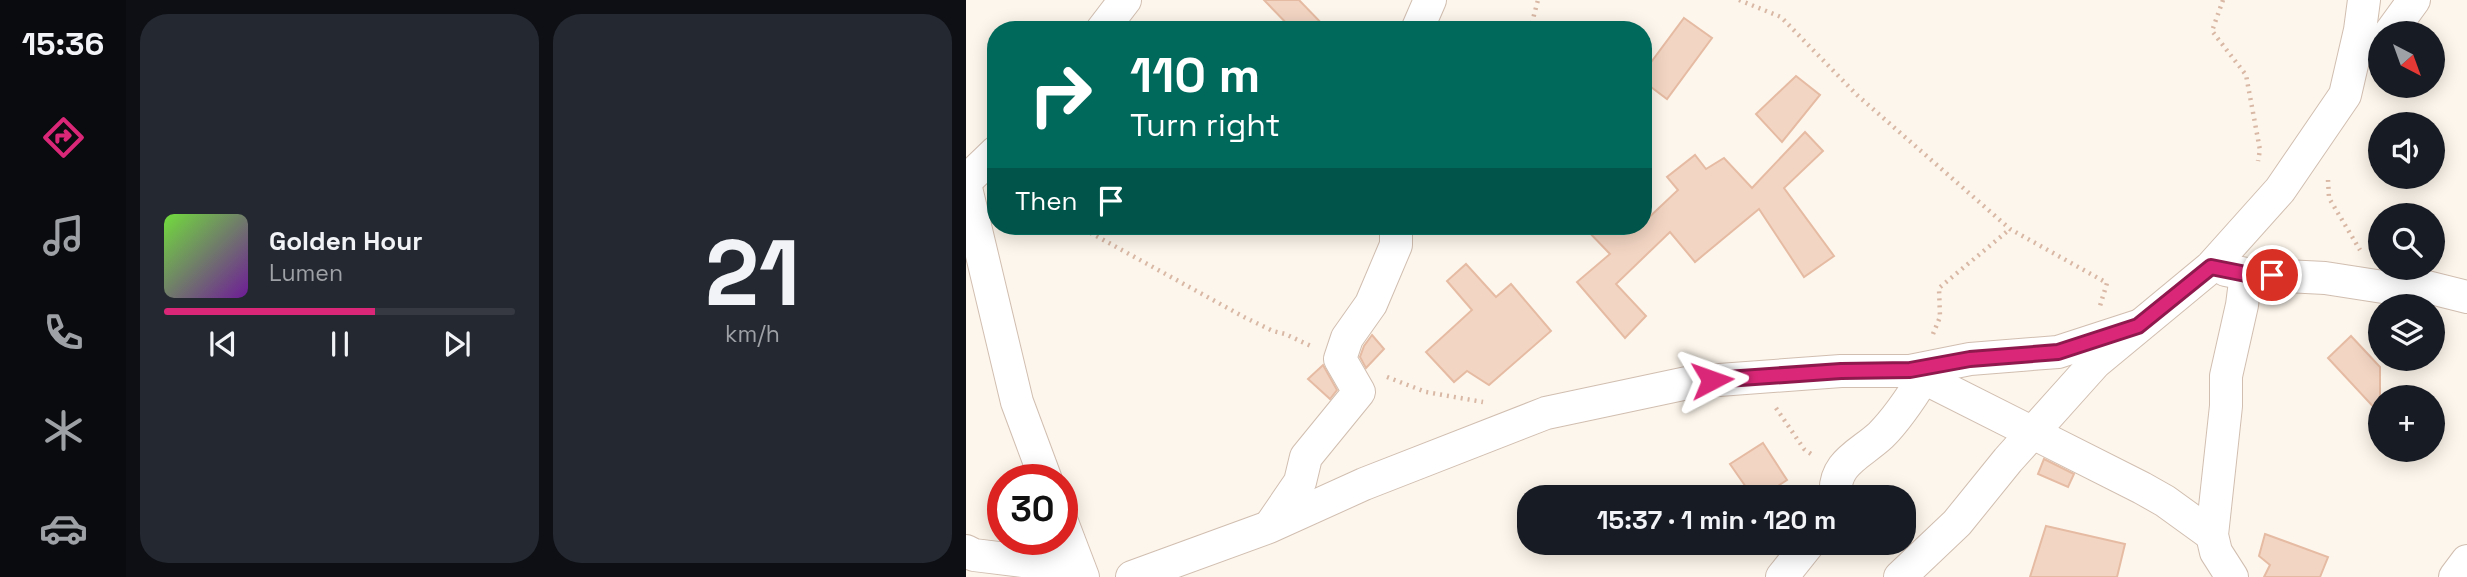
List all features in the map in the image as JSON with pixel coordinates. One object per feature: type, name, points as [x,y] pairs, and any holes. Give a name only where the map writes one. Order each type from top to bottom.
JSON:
[{"type":"street","points":[[1109,21],[1125,0]]},
{"type":"street","points":[[1421,21],[1430,0]]},
{"type":"street","points":[[2344,95],[2360,30],[2364,0]]},
{"type":"street","points":[[2399,21],[2414,0]]},
{"type":"street","points":[[1900,577],[1957,523],[2095,363],[2211,267],[2280,190],[2368,63]]},
{"type":"street","points":[[966,181],[987,161]]},
{"type":"street","points":[[966,188],[1017,402],[1040,464]]},
{"type":"street","points":[[1269,527],[1300,482],[1306,457],[1359,392],[1340,359],[1347,338],[1371,304],[1396,245],[1395,235]]},
{"type":"street","points":[[2211,267],[2246,274],[2325,278],[2383,287],[2427,287],[2467,297]]},
{"type":"street","points":[[2232,577],[2216,552],[2212,535],[2226,406],[2226,376],[2246,274]]},
{"type":"street","points":[[1132,577],[1269,527],[1364,484],[1546,413],[1692,382],[1841,371],[1917,374],[1970,359],[2058,352],[2138,326]]},
{"type":"street","points":[[1917,374],[2154,495],[2212,535]]},
{"type":"street","points":[[1837,485],[1845,464],[1880,436],[1905,407],[1917,374]]},
{"type":"street","points":[[966,551],[974,555],[1081,572],[1075,555]]},
{"type":"street","points":[[1782,577],[1800,555]]},
{"type":"street","points":[[2455,577],[2467,561]]},
{"type":"path","points":[[1532,21],[1538,0]]},
{"type":"path","points":[[1739,0],[1781,17],[1857,95],[2010,229],[2108,283],[2089,343]]},
{"type":"path","points":[[2223,0],[2212,32],[2246,75],[2260,150],[2257,165]]},
{"type":"path","points":[[2327,173],[2329,198],[2383,287]]},
{"type":"path","points":[[1917,374],[1938,325],[1940,288],[2010,229]]},
{"type":"path","points":[[1096,235],[1268,329],[1426,392],[1493,404]]},
{"type":"path","points":[[1752,377],[1804,449],[1837,485]]},
{"type":"building","points":[[1264,0],[1299,0],[1319,21],[1284,21]]},
{"type":"building","points":[[1684,18],[1712,38],[1667,99],[1652,88],[1652,61]]},
{"type":"building","points":[[1796,76],[1820,95],[1782,142],[1756,114]]},
{"type":"building","points":[[1805,132],[1823,151],[1784,188],[1834,256],[1804,277],[1759,209],[1695,262],[1670,232],[1616,284],[1646,316],[1625,338],[1577,282],[1610,254],[1592,235],[1652,235],[1652,215],[1678,190],[1667,177],[1695,155],[1706,169],[1724,158],[1752,188]]},
{"type":"building","points":[[1466,264],[1496,297],[1511,284],[1551,331],[1489,385],[1467,371],[1454,382],[1426,352],[1472,310],[1447,281]]},
{"type":"building","points":[[1372,335],[1384,349],[1366,368],[1360,357]]},
{"type":"building","points":[[2351,336],[2368,354],[2368,371],[2380,371],[2380,385],[2368,385],[2368,401],[2328,358]]},
{"type":"building","points":[[1323,365],[1337,390],[1330,399],[1308,379]]},
{"type":"building","points":[[1763,443],[1787,480],[1779,485],[1745,485],[1730,464]]},
{"type":"building","points":[[2044,459],[2074,474],[2068,487],[2038,474]]},
{"type":"building","points":[[2046,526],[2125,544],[2117,577],[2030,577]]},
{"type":"building","points":[[2265,534],[2328,557],[2320,577],[2264,577],[2270,565],[2259,556]]},
{"type":"route","points":[[1712,380],[1841,371],[1910,370],[1970,359],[2058,352],[2138,326],[2211,267],[2246,274],[2272,275]]}]
